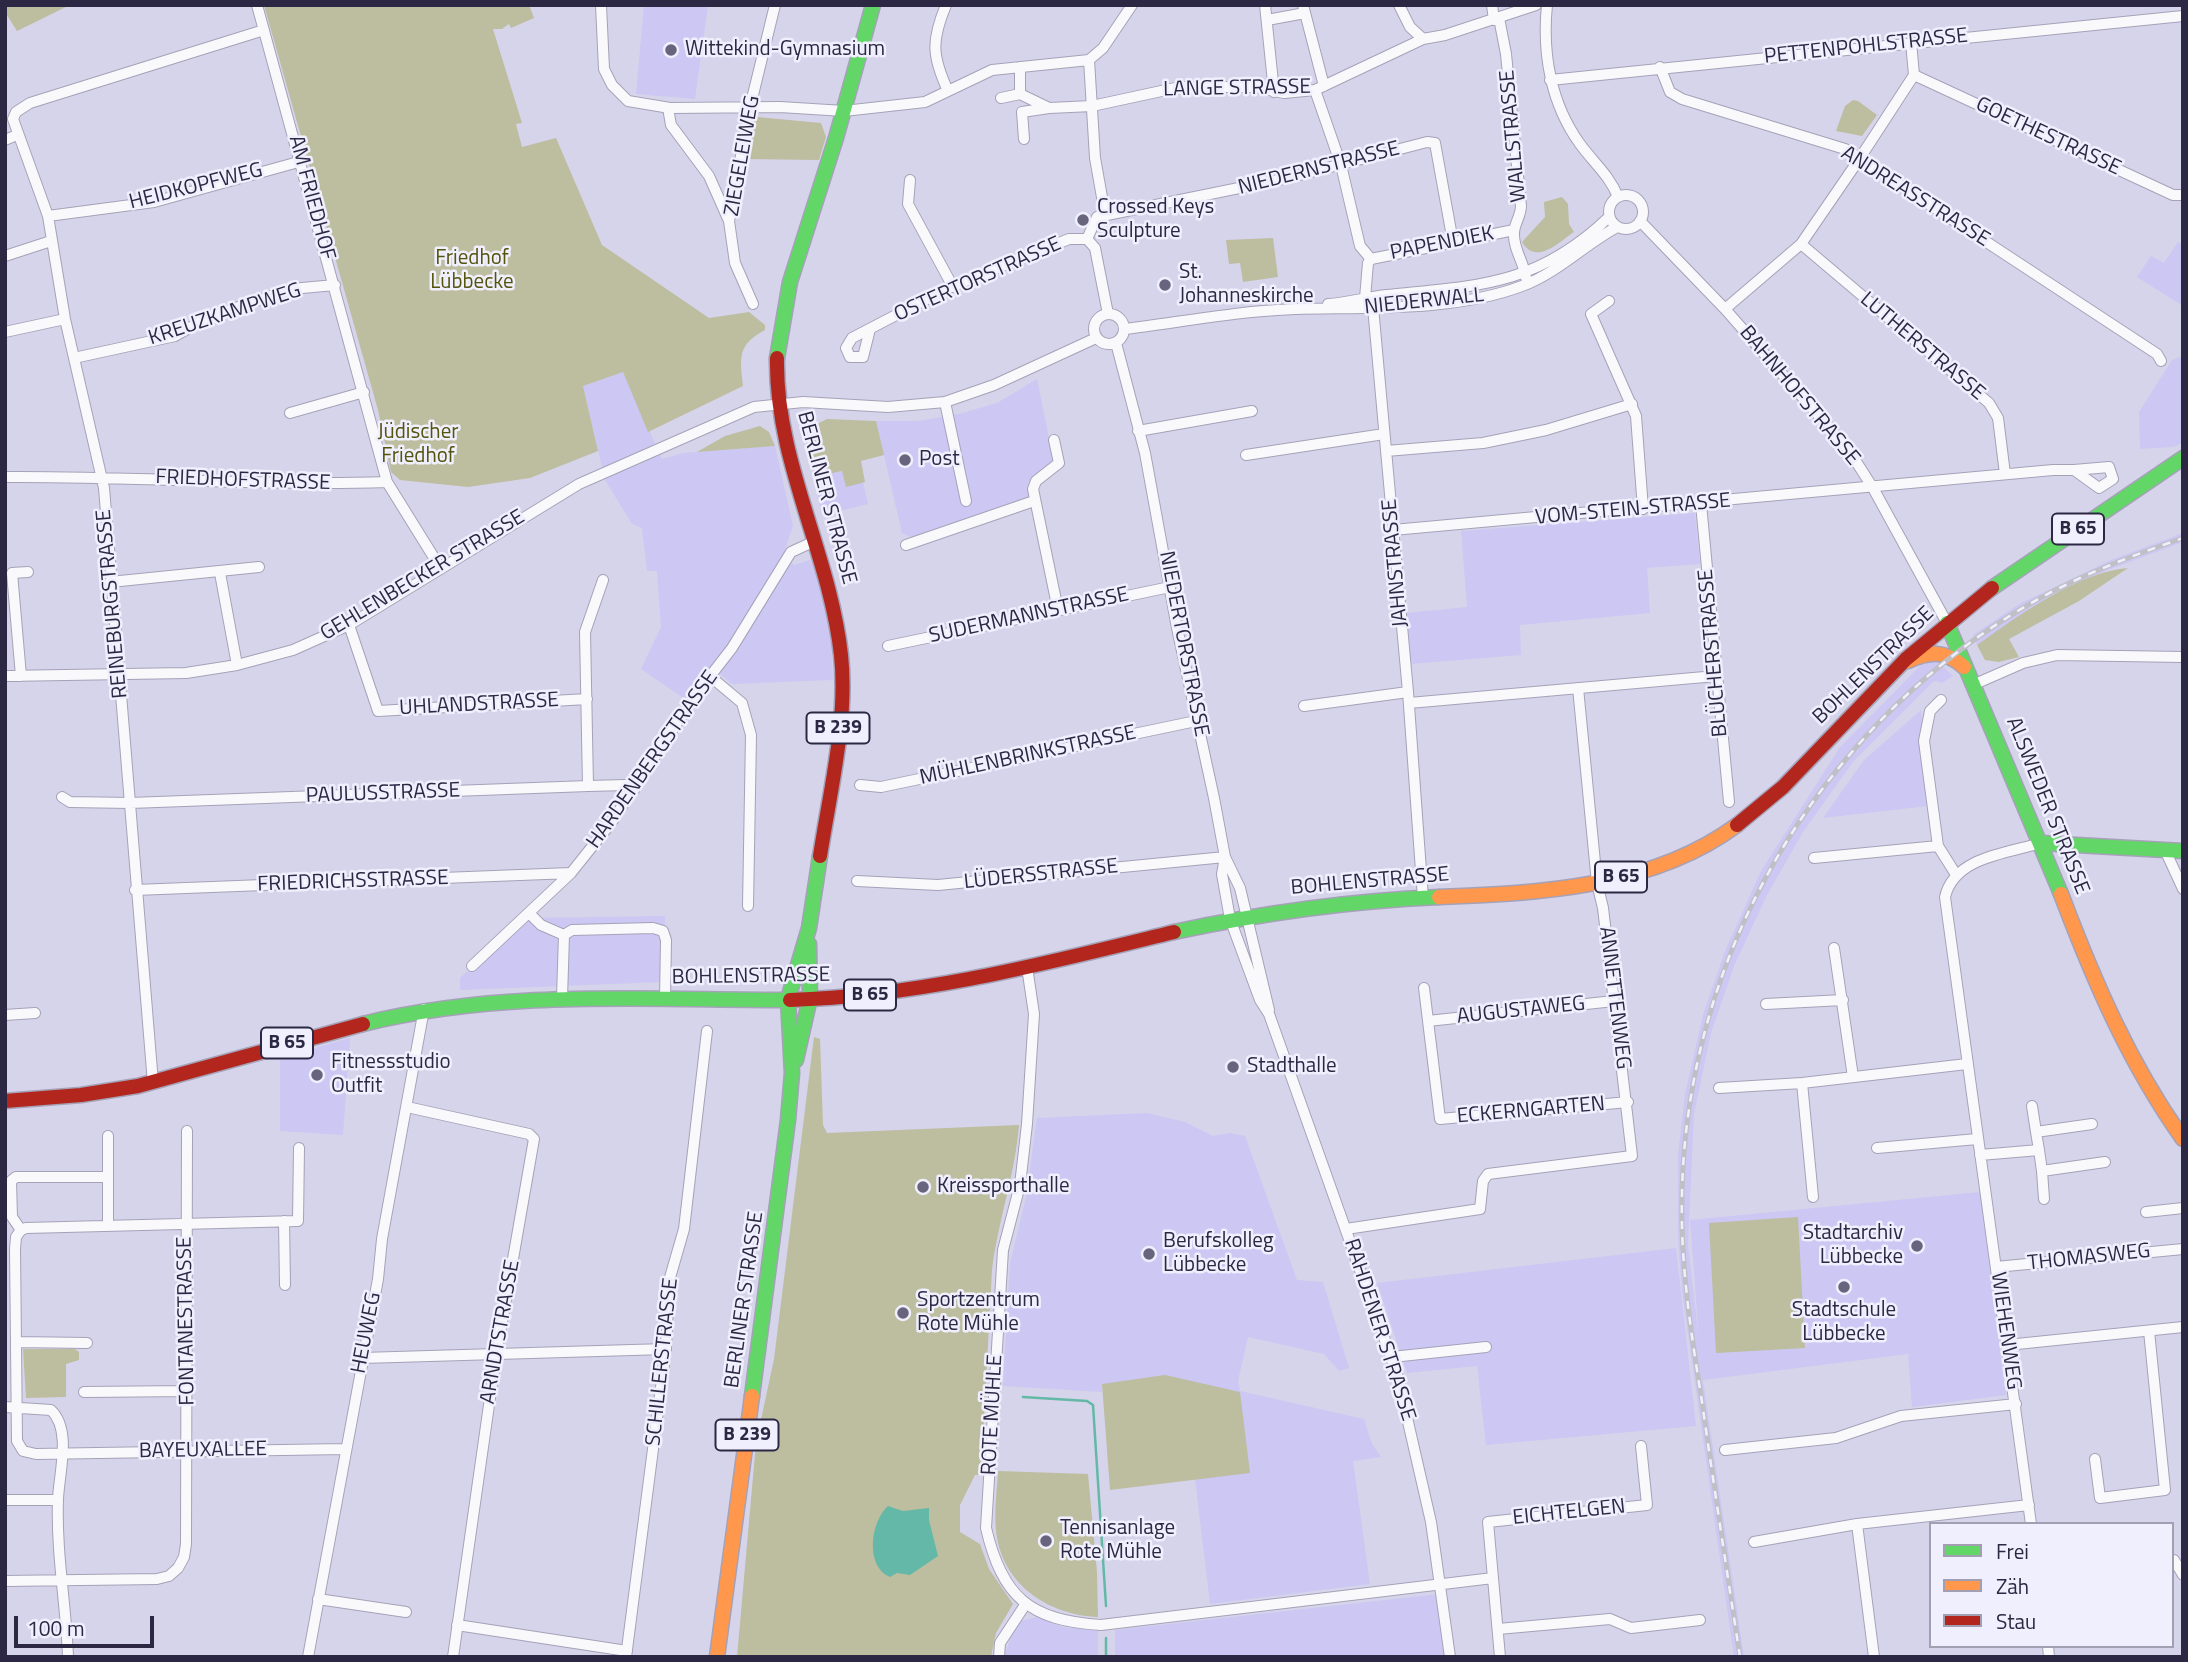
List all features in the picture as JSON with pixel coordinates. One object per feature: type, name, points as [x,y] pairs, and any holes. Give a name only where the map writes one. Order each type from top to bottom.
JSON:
[{"type":"main road","name":"BERLINER STRASSE","points":[[792,1073],[789,999],[809,928],[836,749],[842,683],[841,655],[832,603],[794,474],[779,403],[780,329],[790,282],[844,111],[873,5]]},
{"type":"main road","name":"BOHLENSTRASSE","points":[[424,1009],[562,998],[789,999],[917,990],[1247,916],[1340,903],[1544,891],[1597,883],[1642,872],[1701,848],[1747,819],[1791,779],[1901,664],[1947,623],[2183,458]]},
{"type":"main road","name":"ALSWEDER STRASSE","points":[[1947,623],[1973,678],[2041,843],[2107,1015],[2141,1079],[2183,1139]]},
{"type":"main road","points":[[1901,664],[1925,652],[1943,651],[1973,678]]},
{"type":"main road","points":[[2041,843],[2183,851]]},
{"type":"main road","name":"BERLINER STRASSE","points":[[717,1657],[778,1214],[792,1073],[810,998],[809,928]]},
{"type":"main road","name":"B 65","points":[[5,1101],[88,1095],[153,1083],[335,1028],[424,1009]]},
{"type":"street","name":"AM FRIEDHOF","points":[[257,5],[302,160],[387,482],[441,569]]},
{"type":"street","points":[[601,5],[601,51],[604,69],[612,85],[628,101],[668,108],[750,107],[844,111],[925,102],[978,75],[1008,68],[1063,65],[1089,60],[1103,48],[1132,5]]},
{"type":"street","name":"ZIEGELEIWEG","points":[[753,304],[735,263],[729,221],[750,107],[775,5]]},
{"type":"street","points":[[946,5],[937,25],[934,51],[935,62],[948,91]]},
{"type":"street","points":[[1265,5],[1274,92]]},
{"type":"street","points":[[1399,5],[1410,27],[1423,38]]},
{"type":"street","name":"WALLSTRASSE","points":[[1492,5],[1508,72],[1521,206],[1521,217],[1514,230],[1517,252]]},
{"type":"street","name":"LANGE STRASSE","points":[[1024,139],[1021,112],[1092,106],[1180,87],[1256,87],[1274,92],[1320,88],[1423,38],[1445,36],[1536,5]]},
{"type":"street","points":[[1547,5],[1550,80],[1566,123],[1614,185],[1618,197]]},
{"type":"street","points":[[1267,20],[1304,9],[1320,88],[1360,246],[1371,259],[1368,263],[1365,298]]},
{"type":"street","name":"PETTENPOHLSTRASSE","points":[[1550,80],[2183,16]]},
{"type":"street","points":[[5,140],[17,135],[13,119],[16,112],[30,103],[264,30]]},
{"type":"street","points":[[1726,309],[1801,244],[1860,159],[1914,75],[1911,42]]},
{"type":"street","points":[[1089,60],[1095,158],[1105,214],[1097,217],[1087,239],[1095,248],[1108,314]]},
{"type":"street","points":[[1020,67],[1020,93]]},
{"type":"street","name":"ANDREASSTRASSE","points":[[1660,67],[1670,92],[1682,99],[1845,149],[2157,354],[2161,361]]},
{"type":"street","name":"GOETHESTRASSE","points":[[1914,75],[2173,195],[2183,195]]},
{"type":"street","points":[[1001,98],[1020,93],[1049,108]]},
{"type":"street","points":[[668,108],[671,125],[709,176],[729,221]]},
{"type":"street","name":"REINEBURGSTRASSE","points":[[17,135],[30,158],[48,216],[65,319],[104,488],[153,1083]]},
{"type":"street","name":"NIEDERNSTRASSE","points":[[1105,214],[1138,211],[1435,143],[1453,242]]},
{"type":"street","name":"HEIDKOPFWEG","points":[[48,216],[154,202],[302,160]]},
{"type":"street","points":[[910,180],[908,204],[953,286]]},
{"type":"street","points":[[1630,196],[1639,201],[1643,211],[1640,221],[1632,228],[1617,227],[1609,217],[1609,207],[1618,197],[1630,196]]},
{"type":"street","name":"NIEDERWALL","points":[[1297,309],[1526,279],[1569,250],[1609,217]]},
{"type":"street","name":"BAHNHOFSTRASSE","points":[[1640,221],[1726,309],[1848,449],[1873,488],[2005,474],[2074,470]]},
{"type":"street","name":"NIEDERWALL","points":[[1125,329],[1228,314],[1484,298],[1554,270],[1617,227]]},
{"type":"street","name":"PAPENDIEK","points":[[1371,259],[1514,230]]},
{"type":"street","name":"OSTERTORSTRASSE","points":[[870,329],[953,286],[1069,239],[1087,239]]},
{"type":"street","points":[[5,256],[51,241]]},
{"type":"street","name":"LUTHERSTRASSE","points":[[1801,244],[1989,403],[1998,418],[2005,474]]},
{"type":"street","name":"PAPENDIEK","points":[[1517,252],[1526,279]]},
{"type":"street","name":"KREUZKAMPWEG","points":[[74,358],[175,336],[207,318],[291,289],[335,285]]},
{"type":"street","points":[[1609,301],[1591,314],[1632,404],[1643,509]]},
{"type":"street","name":"JAHNSTRASSE","points":[[1373,307],[1409,697],[1423,898]]},
{"type":"street","points":[[1096,338],[1104,344],[1116,343],[1125,329],[1121,319],[1108,314]]},
{"type":"street","points":[[1096,338],[1096,322],[1108,314]]},
{"type":"street","points":[[5,332],[65,319]]},
{"type":"street","points":[[779,403],[888,407],[945,402],[994,385],[1096,338]]},
{"type":"street","name":"NIEDERTORSTRASSE","points":[[1116,343],[1166,557],[1196,721],[1225,857],[1234,872],[1247,916]]},
{"type":"street","points":[[290,412],[363,392]]},
{"type":"street","points":[[945,402],[966,501]]},
{"type":"street","name":"GEHLENBECKER STRASSE","points":[[5,676],[186,673],[237,666],[293,650],[349,625],[594,477],[705,426],[754,407],[779,403]]},
{"type":"street","points":[[1386,451],[1483,443],[1545,430],[1632,404]]},
{"type":"street","points":[[1138,431],[1252,411]]},
{"type":"street","points":[[1246,454],[1384,434]]},
{"type":"street","points":[[1054,440],[1059,463],[1036,481],[1034,501],[1058,610]]},
{"type":"street","name":"FRIEDHOFSTRASSE","points":[[5,477],[100,476],[267,484],[387,482]]},
{"type":"street","name":"VOM-STEIN-STRASSE","points":[[1393,530],[1873,488]]},
{"type":"street","name":"ALSWEDER STRASSE","points":[[1873,488],[1947,623]]},
{"type":"street","points":[[906,545],[1034,501]]},
{"type":"street","name":"BLÜCHERSTRASSE","points":[[1701,504],[1729,802]]},
{"type":"street","name":"HARDENBERGSTRASSE","points":[[472,966],[571,873],[634,790],[792,552],[815,541]]},
{"type":"street","points":[[110,582],[259,567]]},
{"type":"street","points":[[21,676],[12,573],[28,572]]},
{"type":"street","points":[[220,573],[237,666]]},
{"type":"street","points":[[589,786],[585,632],[603,580]]},
{"type":"street","name":"SUDERMANNSTRASSE","points":[[888,646],[1170,587]]},
{"type":"street","name":"UHLANDSTRASSE","points":[[349,625],[379,711],[587,699]]},
{"type":"street","points":[[1973,678],[2057,655],[2183,657]]},
{"type":"street","points":[[1304,706],[1716,676]]},
{"type":"street","points":[[711,677],[742,703],[751,735],[747,906]]},
{"type":"street","name":"ANNETTENWEG","points":[[1346,1229],[1480,1209],[1483,1181],[1488,1174],[1632,1156],[1628,1102],[1597,883],[1578,688]]},
{"type":"street","points":[[1941,700],[1930,711],[1924,741],[1938,846],[1955,873],[1970,865],[2041,843]]},
{"type":"street","name":"MÜHLENBRINKSTRASSE","points":[[860,785],[881,787],[1196,721]]},
{"type":"street","name":"PAULUSSTRASSE","points":[[62,797],[70,802],[130,803],[626,785],[634,790]]},
{"type":"street","points":[[1814,858],[1938,846]]},
{"type":"street","points":[[2165,850],[2183,889]]},
{"type":"street","name":"NIEDERTORSTRASSE","points":[[1225,857],[1222,874],[1230,919]]},
{"type":"street","name":"LÜDERSSTRASSE","points":[[858,881],[938,885],[1225,857]]},
{"type":"street","name":"FRIEDRICHSSTRASSE","points":[[135,890],[571,873]]},
{"type":"street","name":"WIEHENWEG","points":[[1955,873],[1948,884],[1945,897],[2031,1522]]},
{"type":"street","points":[[530,914],[541,925],[564,935]]},
{"type":"street","name":"RAHDENER STRASSE","points":[[1247,916],[1268,998],[1269,1014]]},
{"type":"street","name":"RAHDENER STRASSE","points":[[1230,919],[1260,1000],[1269,1014],[1392,1357],[1419,1462],[1451,1657]]},
{"type":"street","points":[[564,935],[572,930],[653,928],[663,931],[666,940],[664,999]]},
{"type":"street","points":[[562,998],[564,935]]},
{"type":"street","points":[[1834,948],[1853,1077]]},
{"type":"street","name":"ROTE MÜHLE","points":[[1025,1605],[992,1554],[986,1528],[1003,1250],[1020,1185],[1027,1124],[1034,1014],[1027,967]]},
{"type":"street","name":"ECKERNGARTEN","points":[[1424,988],[1440,1119],[1628,1102]]},
{"type":"street","points":[[1766,1004],[1843,1000]]},
{"type":"street","name":"AUGUSTAWEG","points":[[1429,1021],[1614,1001]]},
{"type":"street","name":"HEUWEG","points":[[308,1657],[424,1009]]},
{"type":"street","points":[[5,1015],[35,1013]]},
{"type":"street","name":"SCHILLERSTRASSE","points":[[457,1625],[626,1654],[666,1349],[669,1281],[684,1229],[707,1031]]},
{"type":"street","points":[[1719,1088],[1802,1083],[1968,1064]]},
{"type":"street","points":[[1802,1083],[1813,1197]]},
{"type":"street","points":[[2032,1106],[2044,1199]]},
{"type":"street","name":"ARNDTSTRASSE","points":[[407,1107],[528,1134],[534,1139],[496,1356],[453,1657]]},
{"type":"street","points":[[2036,1132],[2092,1124]]},
{"type":"street","points":[[187,1131],[186,1225],[298,1221],[299,1148]]},
{"type":"street","points":[[107,1136],[108,1226]]},
{"type":"street","points":[[1877,1148],[1978,1139]]},
{"type":"street","points":[[1980,1155],[2039,1150]]},
{"type":"street","points":[[2042,1171],[2105,1162]]},
{"type":"street","points":[[68,1657],[66,1598],[60,1580],[60,1425],[51,1410],[11,1407],[16,1342],[10,1249],[21,1230],[12,1217],[11,1181],[16,1177],[106,1177]]},
{"type":"street","points":[[2146,1212],[2183,1208]]},
{"type":"street","points":[[284,1221],[285,1285]]},
{"type":"street","name":"FONTANESTRASSE","points":[[5,1581],[157,1579],[169,1576],[178,1568],[184,1557],[186,1544],[186,1225],[21,1230]]},
{"type":"street","name":"THOMASWEG","points":[[1996,1267],[2183,1249]]},
{"type":"street","points":[[2007,1345],[2183,1327]]},
{"type":"street","points":[[2095,1459],[2100,1498],[2165,1490],[2148,1331]]},
{"type":"street","points":[[16,1342],[87,1343]]},
{"type":"street","points":[[1392,1357],[1486,1347]]},
{"type":"street","points":[[362,1358],[666,1349]]},
{"type":"street","points":[[83,1392],[188,1391]]},
{"type":"street","points":[[1725,1450],[1836,1438],[1900,1416],[2016,1404]]},
{"type":"street","name":"BAYEUXALLEE","points":[[11,1407],[17,1441],[23,1451],[62,1453],[345,1449]]},
{"type":"street","name":"EICHTELGEN","points":[[1500,1657],[1488,1522],[1647,1505],[1641,1446]]},
{"type":"street","points":[[5,1500],[58,1500]]},
{"type":"street","points":[[1754,1542],[1857,1524],[2029,1505]]},
{"type":"street","points":[[1857,1524],[1874,1657]]},
{"type":"street","points":[[2174,1560],[2183,1575]]},
{"type":"street","points":[[999,1657],[1000,1643],[1025,1605],[1051,1618],[1101,1625],[1493,1578]]},
{"type":"street","points":[[318,1599],[405,1612]]},
{"type":"street","points":[[1498,1629],[1610,1619],[1631,1628],[1700,1620]]},
{"type":"shaded area","name":"Wittekind-Gymnasium","points":[[644,5],[708,5],[695,99],[636,94]]},
{"type":"shaded area","points":[[2178,242],[2183,245],[2183,306],[2137,277],[2151,256],[2164,263]]},
{"type":"shaded area","points":[[2183,356],[2183,442],[2174,447],[2140,449],[2139,412],[2172,360]]},
{"type":"shaded area","points":[[623,372],[662,459],[683,453],[775,446],[793,526],[783,556],[794,565],[810,560],[815,567],[831,636],[833,680],[732,684],[712,667],[685,699],[641,669],[661,627],[657,571],[647,571],[642,528],[632,524],[605,480],[583,386]]},
{"type":"shaded area","points":[[1037,379],[1054,462],[1028,483],[1031,499],[913,538],[902,533],[876,421],[918,421],[959,414],[997,403]]},
{"type":"shaded area","points":[[843,471],[846,486],[863,482],[868,504],[822,515],[814,477]]},
{"type":"shaded area","points":[[1695,513],[1700,564],[1647,568],[1650,613],[1520,625],[1521,655],[1410,664],[1406,613],[1467,607],[1461,531]]},
{"type":"shaded area","points":[[2183,533],[2183,542],[2108,570],[2051,597],[1977,645],[1973,635],[2019,604],[2111,560]]},
{"type":"shaded area","name":"Stadtschule Lübbecke","points":[[1937,661],[1953,676],[1942,683],[1934,681],[1853,762],[1803,832],[1767,895],[1734,966],[1711,1033],[1694,1114],[1688,1245],[1699,1340],[1690,1220],[1980,1192],[2006,1395],[1912,1407],[1908,1354],[1703,1380],[1744,1657],[1734,1657],[1682,1292],[1678,1239],[1678,1155],[1685,1094],[1703,1015],[1725,951],[1761,871],[1840,747],[1922,664]]},
{"type":"shaded area","points":[[1921,710],[1928,806],[1823,818],[1864,760]]},
{"type":"shaded area","points":[[665,916],[663,982],[460,990],[460,978],[527,918]]},
{"type":"shaded area","points":[[350,1038],[343,1135],[280,1131],[280,1058]]},
{"type":"shaded area","name":"Berufskolleg Lübbecke","points":[[1147,1113],[1185,1122],[1213,1136],[1230,1133],[1245,1136],[1297,1280],[1323,1282],[1349,1368],[1339,1371],[1324,1354],[1248,1337],[1238,1381],[1240,1391],[1364,1419],[1372,1444],[1381,1457],[1353,1461],[1370,1584],[1210,1604],[1195,1479],[1250,1472],[1102,1384],[1102,1392],[1003,1386],[1010,1263],[1026,1197],[1037,1118]]},
{"type":"shaded area","points":[[1676,1248],[1696,1426],[1486,1445],[1477,1366],[1407,1373],[1377,1283]]},
{"type":"shaded area","points":[[888,1506],[903,1511],[929,1508],[929,1520],[938,1556],[910,1575],[897,1573],[890,1577],[882,1572],[877,1564],[874,1533],[877,1522]]},
{"type":"shaded area","points":[[1439,1594],[1447,1657],[1115,1657],[1115,1630]]},
{"type":"shaded area","points":[[1037,1617],[1063,1627],[1098,1631],[1098,1657],[1004,1657],[1013,1630],[1020,1621]]},
{"type":"green space","points":[[5,5],[70,5],[17,31],[5,12]]},
{"type":"green space","name":"Friedhof Lübbecke","points":[[264,5],[529,5],[534,18],[511,28],[509,24],[502,29],[493,29],[522,123],[516,124],[522,147],[556,138],[602,245],[709,318],[749,312],[765,325],[765,330],[749,341],[742,353],[743,386],[648,432],[623,372],[583,386],[598,451],[530,478],[468,487],[400,480],[391,472],[378,410]]},
{"type":"green space","points":[[1853,100],[1877,115],[1862,136],[1836,131],[1845,106]]},
{"type":"green space","points":[[757,117],[821,123],[826,137],[819,160],[745,159],[752,121]]},
{"type":"green space","points":[[1562,197],[1568,204],[1569,224],[1574,232],[1548,250],[1534,252],[1528,249],[1522,242],[1545,217],[1544,202]]},
{"type":"green space","points":[[1273,238],[1278,277],[1243,282],[1240,263],[1229,264],[1226,240]]},
{"type":"green space","points":[[827,419],[876,421],[884,455],[861,461],[865,482],[846,487],[842,471],[814,477],[809,428]]},
{"type":"green space","points":[[760,426],[769,432],[775,446],[697,452],[725,436]]},
{"type":"green space","points":[[2128,568],[2079,601],[2009,639],[2019,657],[1999,662],[1985,660],[1977,645],[2030,609],[2069,586],[2109,571]]},
{"type":"green space","points":[[814,1037],[820,1039],[823,1125],[827,1133],[1019,1125],[992,1270],[981,1475],[975,1475],[960,1505],[960,1532],[980,1544],[989,1569],[1013,1604],[996,1633],[991,1657],[737,1657],[756,1443],[774,1359]]},
{"type":"green space","points":[[1798,1217],[1805,1348],[1716,1353],[1709,1223]]},
{"type":"green space","points":[[23,1349],[75,1349],[79,1352],[79,1360],[66,1364],[66,1397],[26,1398]]},
{"type":"green space","points":[[1165,1375],[1240,1392],[1250,1473],[1110,1490],[1102,1384]]},
{"type":"green space","name":"Tennisanlage Rote Mühle","points":[[998,1471],[1088,1474],[1097,1572],[1098,1617],[1079,1615],[1045,1603],[1017,1581],[1000,1549],[996,1530]]},
{"type":"waterway","points":[[1023,1397],[1087,1401],[1093,1405],[1106,1606]]},
{"type":"waterway","points":[[1106,1638],[1106,1657]]},
{"type":"railway","points":[[1740,1657],[1690,1324],[1682,1219],[1690,1105],[1708,1020],[1737,938],[1776,860],[1823,788],[1880,721],[1944,663],[2016,612],[2056,590],[2118,562],[2183,538]]},
{"type":"traffic: fast","points":[[777,358],[790,282],[836,138],[873,5]]},
{"type":"traffic: fast","points":[[1992,588],[2183,458]]},
{"type":"traffic: fast","points":[[1947,623],[2061,894]]},
{"type":"traffic: fast","points":[[2041,843],[2183,851]]},
{"type":"traffic: fast","points":[[752,1396],[788,1120],[792,1073],[788,999],[809,928],[820,856]]},
{"type":"traffic: fast","points":[[1174,932],[1306,909],[1439,897]]},
{"type":"traffic: fast","points":[[796,1060],[810,998],[809,944]]},
{"type":"traffic: fast","points":[[363,1024],[469,1005],[522,1001],[629,998],[790,1000]]},
{"type":"traffic: slow","points":[[1908,661],[1923,655],[1937,654],[1950,657],[1964,667]]},
{"type":"traffic: slow","points":[[1439,897],[1555,889],[1632,874],[1669,862],[1704,846],[1737,825]]},
{"type":"traffic: slow","points":[[2061,894],[2114,1021],[2146,1081],[2183,1139]]},
{"type":"traffic: slow","points":[[717,1657],[752,1396]]},
{"type":"traffic: jam","points":[[777,358],[785,434],[793,471],[826,580],[841,655],[843,680],[840,730],[820,856]]},
{"type":"traffic: jam","points":[[1737,825],[1783,787],[1906,659],[1992,588]]},
{"type":"traffic: jam","points":[[790,1000],[936,985],[1031,966],[1174,932]]},
{"type":"traffic: jam","points":[[5,1101],[81,1095],[138,1086],[363,1024]]},
{"type":"place","name":"Wittekind-Gymnasium","points":[[671,50]]},
{"type":"place","name":"Crossed Keys Sculpture","points":[[1083,220]]},
{"type":"place","name":"St. Johanneskirche","points":[[1165,285]]},
{"type":"place","name":"Post","points":[[905,460]]},
{"type":"place","name":"Stadthalle","points":[[1233,1067]]},
{"type":"place","name":"Fitnessstudio Outfit","points":[[317,1075]]},
{"type":"place","name":"Kreissporthalle","points":[[923,1187]]},
{"type":"place","name":"Stadtarchiv Lübbecke","points":[[1917,1246]]},
{"type":"place","name":"Berufskolleg Lübbecke","points":[[1149,1254]]},
{"type":"place","name":"Stadtschule Lübbecke","points":[[1844,1287]]},
{"type":"place","name":"Sportzentrum Rote Mühle","points":[[903,1313]]},
{"type":"place","name":"Tennisanlage Rote Mühle","points":[[1046,1541]]},
{"type":"park label","name":"Jüdischer Friedhof","points":[[418,445]]}]
